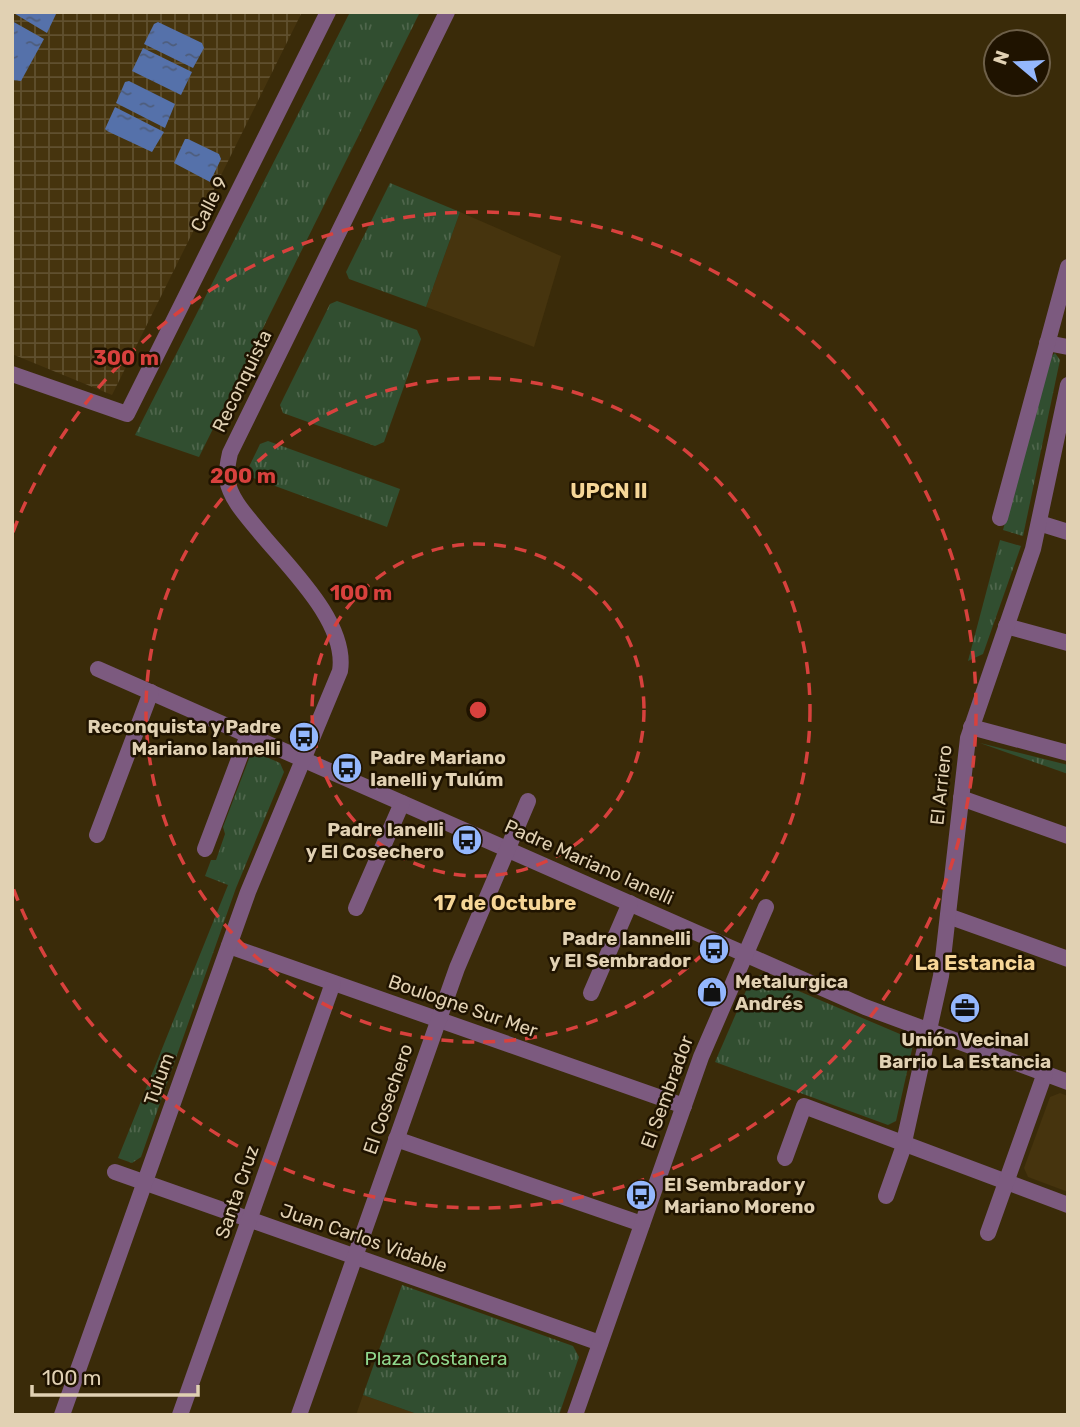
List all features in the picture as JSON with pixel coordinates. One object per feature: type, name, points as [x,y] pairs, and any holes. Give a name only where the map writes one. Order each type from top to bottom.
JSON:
[{"type":"street","name":"Calle 9","points":[[12,374],[127,414],[328,12]]},
{"type":"street","name":"Reconquista","points":[[304,760],[340,671],[340,646],[313,597],[236,501],[227,479],[228,464],[235,441],[447,12]]},
{"type":"street","points":[[1000,518],[1068,267]]},
{"type":"street","points":[[1047,343],[1068,347]]},
{"type":"street","name":"El Arriero","points":[[886,1196],[903,1143],[942,975],[968,738],[1033,549],[1068,385]]},
{"type":"street","points":[[1039,523],[1068,532]]},
{"type":"street","points":[[1006,626],[1068,643]]},
{"type":"street","name":"Padre Mariano Ianelli","points":[[98,669],[865,1007],[1068,1082]]},
{"type":"street","points":[[97,835],[151,692]]},
{"type":"street","points":[[971,727],[1068,753]]},
{"type":"street","points":[[205,849],[248,735]]},
{"type":"street","name":"Tulum","points":[[62,1415],[248,892],[304,760]]},
{"type":"street","points":[[961,798],[1068,836]]},
{"type":"street","name":"El Cosechero","points":[[299,1415],[457,968],[528,801]]},
{"type":"street","points":[[356,908],[402,803]]},
{"type":"street","points":[[591,993],[630,903]]},
{"type":"street","name":"El Sembrador","points":[[575,1415],[701,1057],[766,907]]},
{"type":"street","points":[[948,916],[1068,959]]},
{"type":"street","name":"Boulogne Sur Mer","points":[[229,946],[684,1106]]},
{"type":"street","name":"Santa Cruz","points":[[180,1415],[333,983]]},
{"type":"street","points":[[988,1233],[1045,1073]]},
{"type":"street","points":[[785,1158],[804,1106],[1068,1205]]},
{"type":"street","points":[[396,1139],[642,1224]]},
{"type":"street","name":"Juan Carlos Vidable","points":[[115,1172],[600,1343]]},
{"type":"shaded area","points":[[12,12],[302,12],[112,395],[12,354]]},
{"type":"shaded area","points":[[460,212],[561,256],[534,347],[426,307]]},
{"type":"shaded area","points":[[1060,1093],[1068,1096],[1068,1192],[1028,1177],[1024,1168],[1050,1097]]},
{"type":"shaded area","points":[[363,1395],[420,1415],[356,1415]]},
{"type":"green space","points":[[350,12],[420,12],[199,457],[135,435]]},
{"type":"green space","points":[[390,183],[460,212],[426,307],[349,279],[346,272]]},
{"type":"green space","points":[[337,301],[417,330],[421,339],[384,442],[375,446],[283,413],[280,405],[330,304]]},
{"type":"green space","points":[[1055,353],[1060,360],[1023,536],[1003,530],[1048,360]]},
{"type":"green space","points":[[268,441],[400,489],[387,527],[245,475],[260,444]]},
{"type":"green space","points":[[1000,540],[1021,546],[983,654],[968,661]]},
{"type":"green space","points":[[980,743],[1068,765],[1068,774]]},
{"type":"green space","points":[[257,753],[280,763],[284,772],[236,888],[141,1157],[132,1163],[118,1158],[228,885],[205,876],[211,860],[216,860],[225,834],[223,827],[250,756]]},
{"type":"green space","points":[[761,975],[907,1037],[913,1045],[896,1121],[888,1125],[715,1062],[751,979]]},
{"type":"green space","name":"Plaza Costanera","points":[[402,1285],[573,1346],[579,1357],[559,1415],[420,1415],[363,1395]]},
{"type":"water","points":[[12,12],[57,12],[47,33]]},
{"type":"water","points":[[12,21],[44,39],[21,81],[12,80]]},
{"type":"water","points":[[158,22],[202,43],[204,48],[193,68],[144,44],[154,24]]},
{"type":"water","points":[[143,48],[192,72],[181,95],[132,71]]},
{"type":"water","points":[[129,81],[175,104],[165,128],[116,103],[125,82]]},
{"type":"water","points":[[115,107],[164,132],[152,152],[105,129]]},
{"type":"water","points":[[185,139],[219,154],[221,159],[210,182],[174,163]]},
{"type":"place","name":"Reconquista y Padre Mariano Iannelli","points":[[304,737]]},
{"type":"place","name":"Padre Mariano Ianelli y Tulúm","points":[[347,768]]},
{"type":"place","name":"Padre Ianelli y El Cosechero","points":[[467,840]]},
{"type":"place","name":"Padre Iannelli y El Sembrador","points":[[714,949]]},
{"type":"place","name":"Metalurgica Andrés","points":[[712,992]]},
{"type":"place","name":"Unión Vecinal Barrio La Estancia","points":[[965,1008]]},
{"type":"place","name":"El Sembrador y Mariano Moreno","points":[[641,1195]]},
{"type":"district","name":"UPCN II","points":[[609,490]]},
{"type":"district","name":"17 de Octubre","points":[[505,902]]},
{"type":"district","name":"La Estancia","points":[[975,962]]}]
